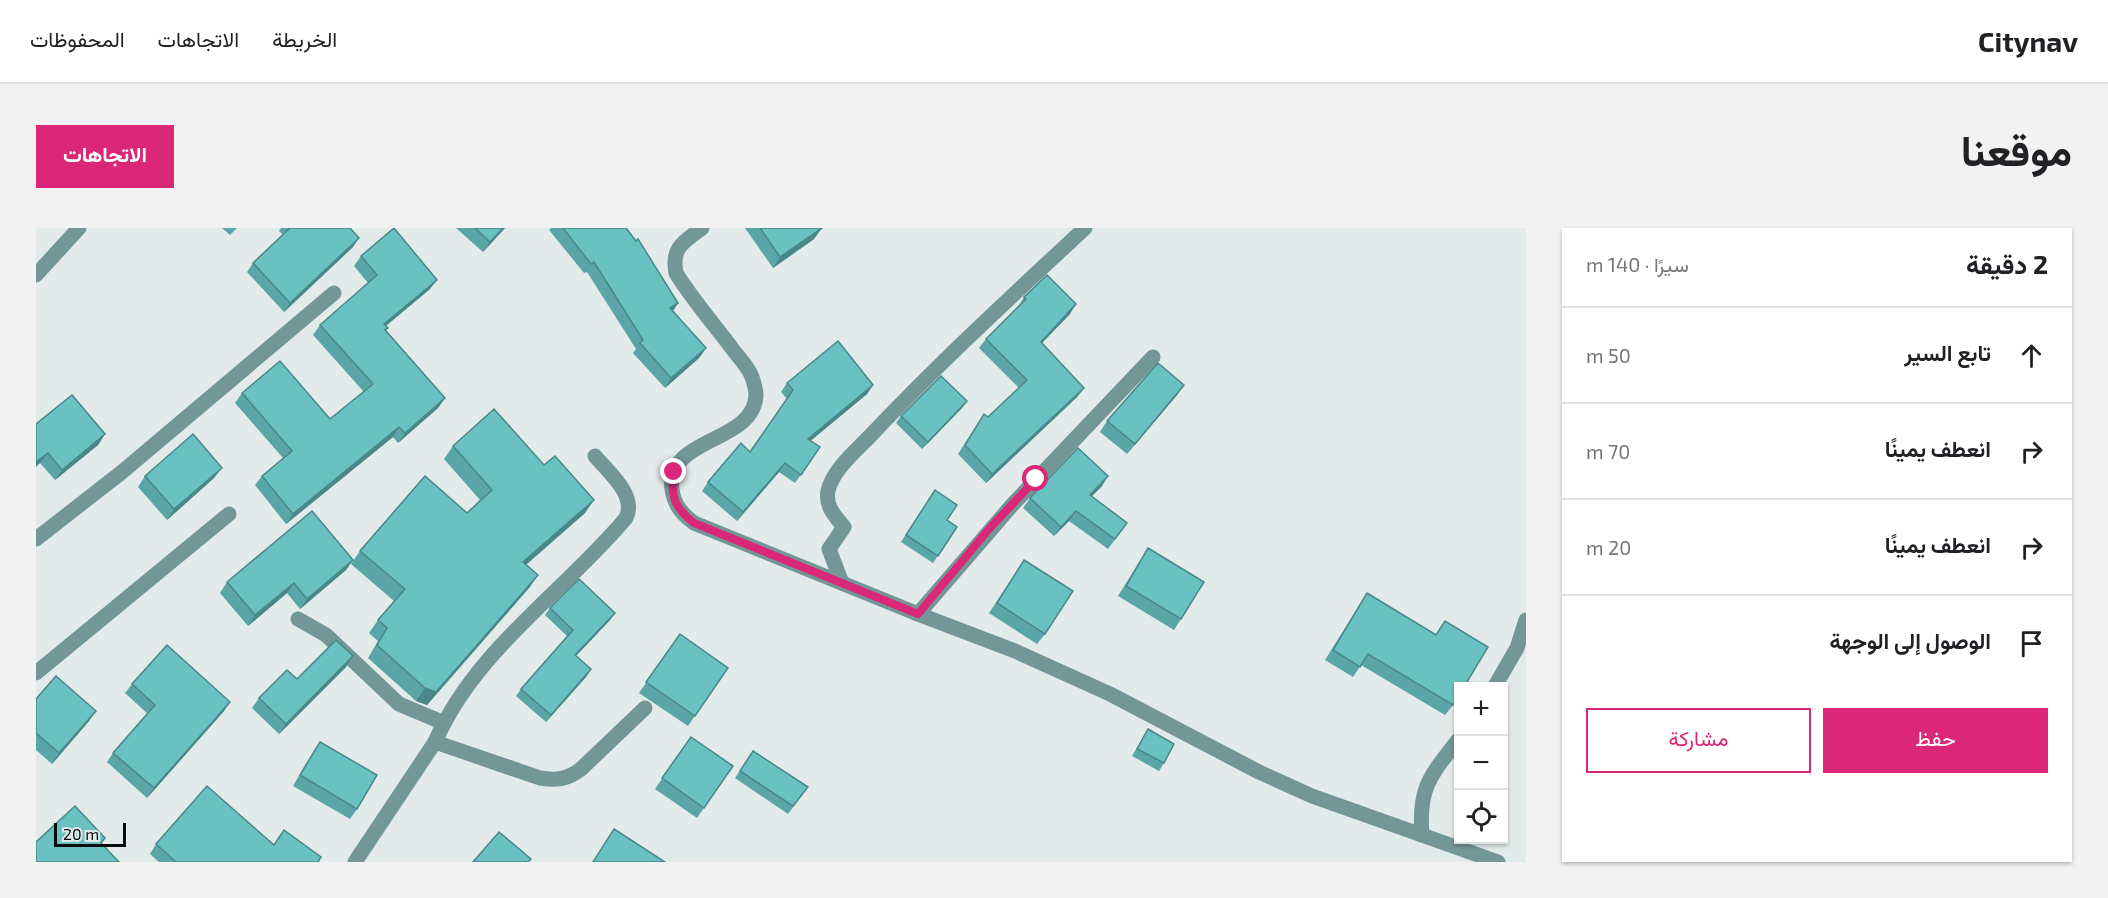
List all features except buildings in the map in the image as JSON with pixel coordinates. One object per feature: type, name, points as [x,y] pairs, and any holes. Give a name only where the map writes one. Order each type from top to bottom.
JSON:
[{"type":"street","points":[[36,274],[79,228]]},
{"type":"street","points":[[702,228],[680,245],[675,254],[676,273],[752,375],[756,397],[748,416],[740,424],[693,450],[674,472],[672,487],[675,501],[682,514],[694,523],[1063,672],[1259,772],[1356,812],[1498,862]]},
{"type":"street","points":[[842,582],[829,549],[844,527],[829,507],[828,493],[832,479],[952,353],[1085,228]]},
{"type":"street","points":[[36,539],[122,472],[334,293]]},
{"type":"street","points":[[918,614],[1005,512],[1153,357]]},
{"type":"street","points":[[356,862],[435,742],[465,687],[626,518],[630,511],[628,496],[596,456]]},
{"type":"street","points":[[36,673],[229,514]]},
{"type":"street","points":[[298,619],[326,635],[399,704],[444,723]]},
{"type":"street","points":[[1498,682],[1517,648],[1526,620]]},
{"type":"street","points":[[435,742],[540,778],[562,779],[581,769],[645,708]]},
{"type":"street","points":[[1422,835],[1421,807],[1428,781],[1454,745]]},
{"type":"route","points":[[674,472],[672,487],[675,501],[682,514],[694,523],[918,614],[989,529],[1036,479]]}]
